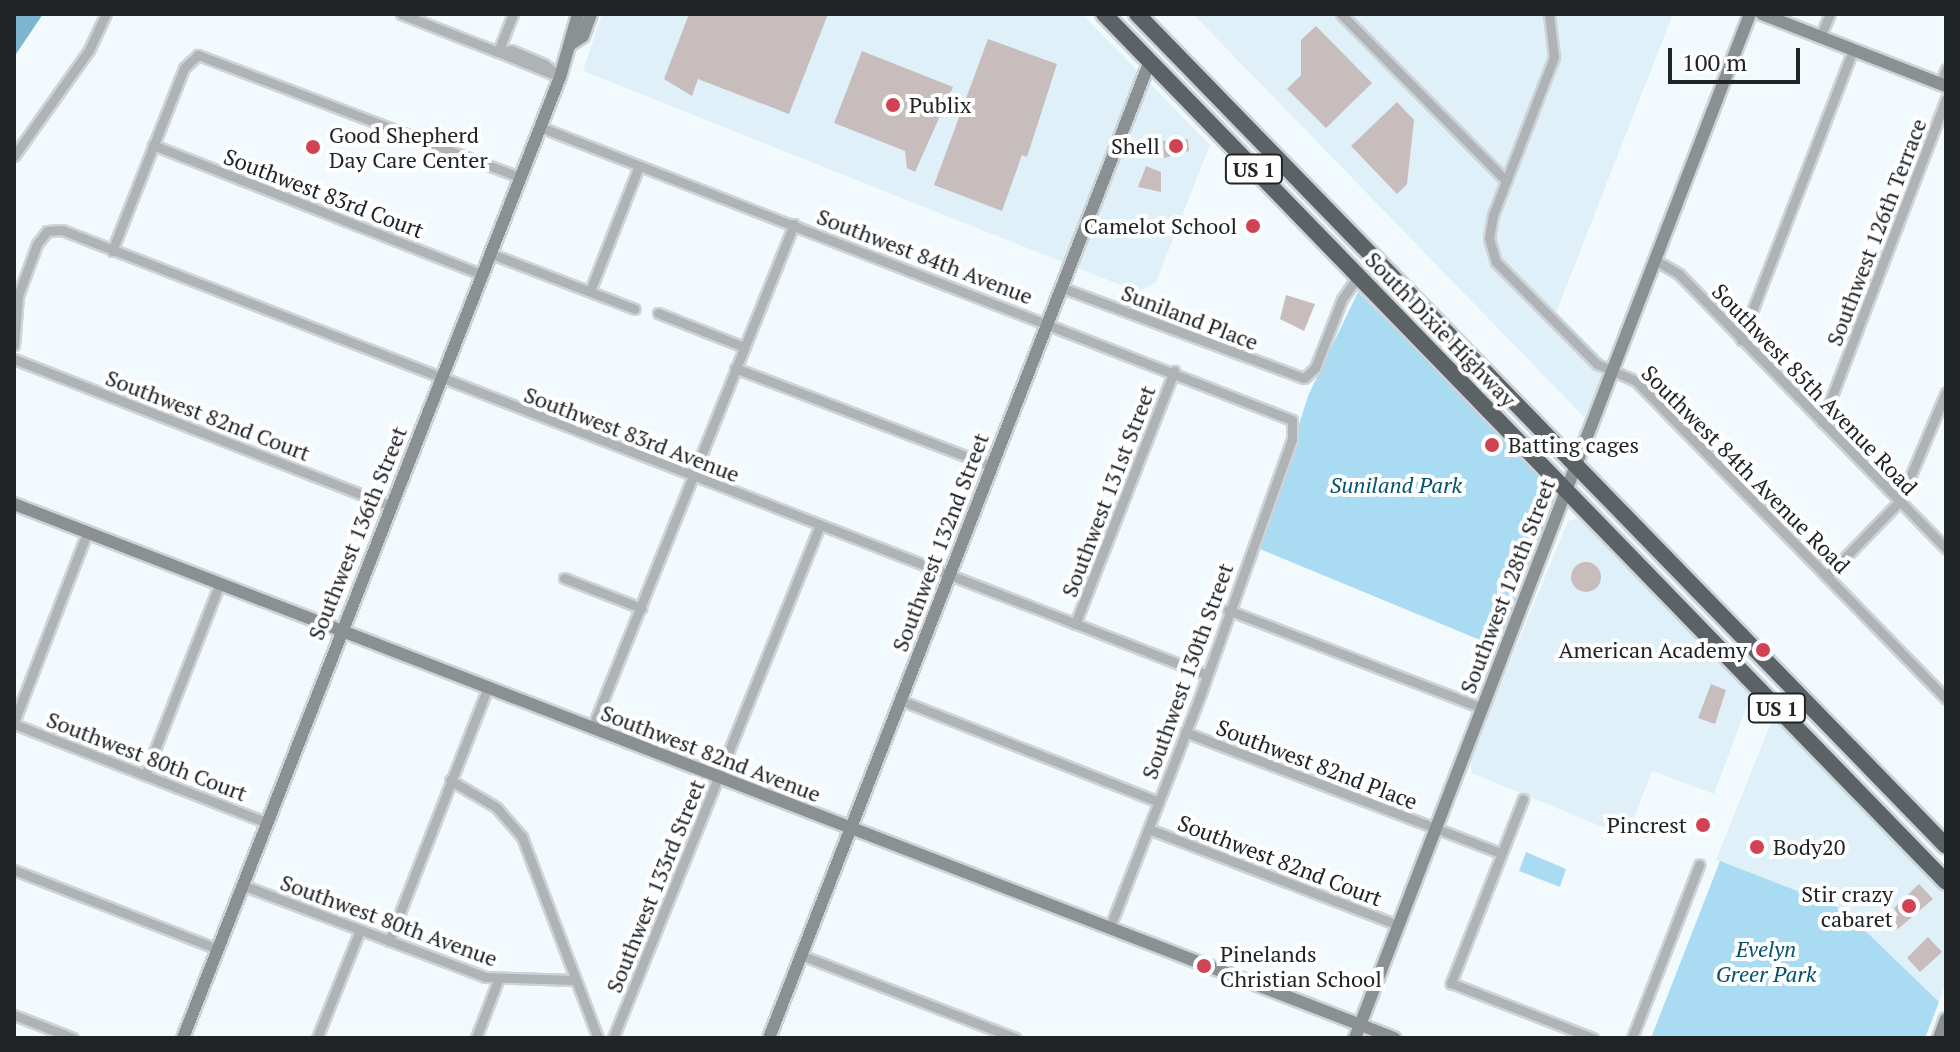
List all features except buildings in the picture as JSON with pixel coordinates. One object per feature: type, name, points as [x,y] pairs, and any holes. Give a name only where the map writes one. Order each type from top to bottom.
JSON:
[{"type":"highway","name":"South Dixie Highway","points":[[1104,14],[1946,882]]},
{"type":"highway","name":"South Dixie Highway","points":[[1137,14],[1946,846]]},
{"type":"highway","points":[[1150,61],[1168,45]]},
{"type":"highway","points":[[1358,276],[1377,258]]},
{"type":"highway","points":[[1706,634],[1724,617]]},
{"type":"street","points":[[14,156],[89,50],[106,14]]},
{"type":"street","points":[[498,52],[513,14]]},
{"type":"street","name":"Southwest 136th Street","points":[[183,1038],[339,631],[560,77],[578,14]]},
{"type":"street","name":"Southwest 136th Street","points":[[571,44],[583,36],[591,14]]},
{"type":"street","points":[[1341,14],[1506,181],[1554,57],[1549,14]]},
{"type":"street","name":"Southwest 128th Street","points":[[1355,1038],[1750,14]]},
{"type":"street","points":[[1762,14],[1943,85],[1946,69]]},
{"type":"street","points":[[1820,37],[1830,14]]},
{"type":"street","points":[[407,15],[498,52],[511,50],[560,77]]},
{"type":"street","points":[[1741,340],[1853,50]]},
{"type":"street","points":[[112,251],[184,68],[198,55],[519,177]]},
{"type":"street","name":"Southwest 132nd Street","points":[[769,1038],[1150,61]]},
{"type":"street","name":"Southwest 126th Terrace","points":[[1822,422],[1946,99]]},
{"type":"street","name":"Southwest 84th Avenue","points":[[540,127],[1174,371],[1285,415],[1294,425]]},
{"type":"street","name":"Southwest 83rd Court","points":[[153,145],[481,274]]},
{"type":"street","points":[[590,291],[639,166]]},
{"type":"street","name":"Southwest 84th Avenue Road","points":[[1506,181],[1489,238],[1508,275],[1597,364],[1636,381],[1946,699]]},
{"type":"street","points":[[592,728],[695,478],[735,368],[794,224]]},
{"type":"street","name":"Southwest 83rd Avenue","points":[[14,345],[21,286],[47,231],[62,230],[1205,674]]},
{"type":"street","points":[[489,253],[635,309]]},
{"type":"street","name":"Southwest 85th Avenue Road","points":[[1655,260],[1679,274],[1946,549]]},
{"type":"street","name":"Suniland Place","points":[[1060,287],[1307,377],[1358,276]]},
{"type":"street","points":[[658,313],[744,347]]},
{"type":"street","name":"Southwest 82nd Court","points":[[14,359],[389,505]]},
{"type":"street","points":[[735,368],[991,466]]},
{"type":"street","name":"Southwest 131st Street","points":[[1075,624],[1174,371]]},
{"type":"street","points":[[1827,576],[1900,501],[1946,392]]},
{"type":"street","name":"Southwest 130th Street","points":[[1109,929],[1185,732],[1294,425]]},
{"type":"street","name":"Southwest 82nd Avenue","points":[[14,504],[1394,1038]]},
{"type":"street","name":"Southwest 133rd Street","points":[[613,1038],[820,525]]},
{"type":"street","points":[[14,723],[87,533]]},
{"type":"street","points":[[564,578],[641,608]]},
{"type":"street","points":[[145,775],[219,585]]},
{"type":"street","points":[[1228,610],[1482,708]]},
{"type":"street","points":[[389,941],[487,689]]},
{"type":"street","name":"Southwest 82nd Court","points":[[900,700],[1159,802]]},
{"type":"street","name":"Southwest 80th Court","points":[[14,723],[266,822]]},
{"type":"street","name":"Southwest 82nd Place","points":[[1185,732],[1501,853]]},
{"type":"street","points":[[1848,781],[1866,764]]},
{"type":"street","points":[[450,780],[496,807],[522,837],[573,980],[598,1038]]},
{"type":"street","points":[[1523,799],[1451,983],[1593,1038]]},
{"type":"street","name":"Southwest 82nd Court","points":[[1149,829],[1398,925]]},
{"type":"street","points":[[1632,1038],[1699,865]]},
{"type":"street","points":[[14,870],[218,949]]},
{"type":"street","name":"Southwest 80th Avenue","points":[[242,885],[498,980],[573,980]]},
{"type":"street","points":[[317,1038],[360,930]]},
{"type":"street","points":[[801,955],[1015,1038]]},
{"type":"street","points":[[476,1038],[498,980]]},
{"type":"street","points":[[14,1015],[73,1038]]},
{"type":"street","points":[[1939,1038],[1946,1019]]},
{"type":"shaded area","points":[[14,14],[43,14],[14,57]]},
{"type":"shaded area","points":[[602,14],[1082,14],[1210,145],[1156,282],[1138,292],[583,71]]},
{"type":"shaded area","points":[[1193,14],[1673,14],[1552,323],[1602,376],[1584,417]]},
{"type":"shaded area","points":[[1583,518],[1752,692],[1714,794],[1652,771],[1627,837],[1472,773],[1470,759],[1568,521]]},
{"type":"shaded area","points":[[1774,715],[1946,893],[1946,982],[1939,1002],[1834,905],[1716,860]]},
{"type":"green space","name":"Suniland Park","points":[[1358,292],[1557,492],[1497,647],[1260,549],[1308,396]]},
{"type":"green space","points":[[1526,852],[1566,869],[1560,887],[1519,871]]},
{"type":"green space","name":"Evelyn Greer Park","points":[[1720,861],[1834,905],[1854,920],[1939,1002],[1925,1038],[1651,1038]]},
{"type":"place","name":"Publix","points":[[893,105]]},
{"type":"place","name":"Shell","points":[[1176,146]]},
{"type":"place","name":"Good Shepherd Day Care Center","points":[[313,147]]},
{"type":"place","name":"Camelot School","points":[[1253,226]]},
{"type":"place","name":"Batting cages","points":[[1492,445]]},
{"type":"place","name":"American Academy","points":[[1763,650]]},
{"type":"place","name":"Pincrest","points":[[1703,825]]},
{"type":"place","name":"Body20","points":[[1757,847]]},
{"type":"place","name":"Stir crazy cabaret","points":[[1909,906]]},
{"type":"place","name":"Pinelands Christian School","points":[[1204,966]]}]
